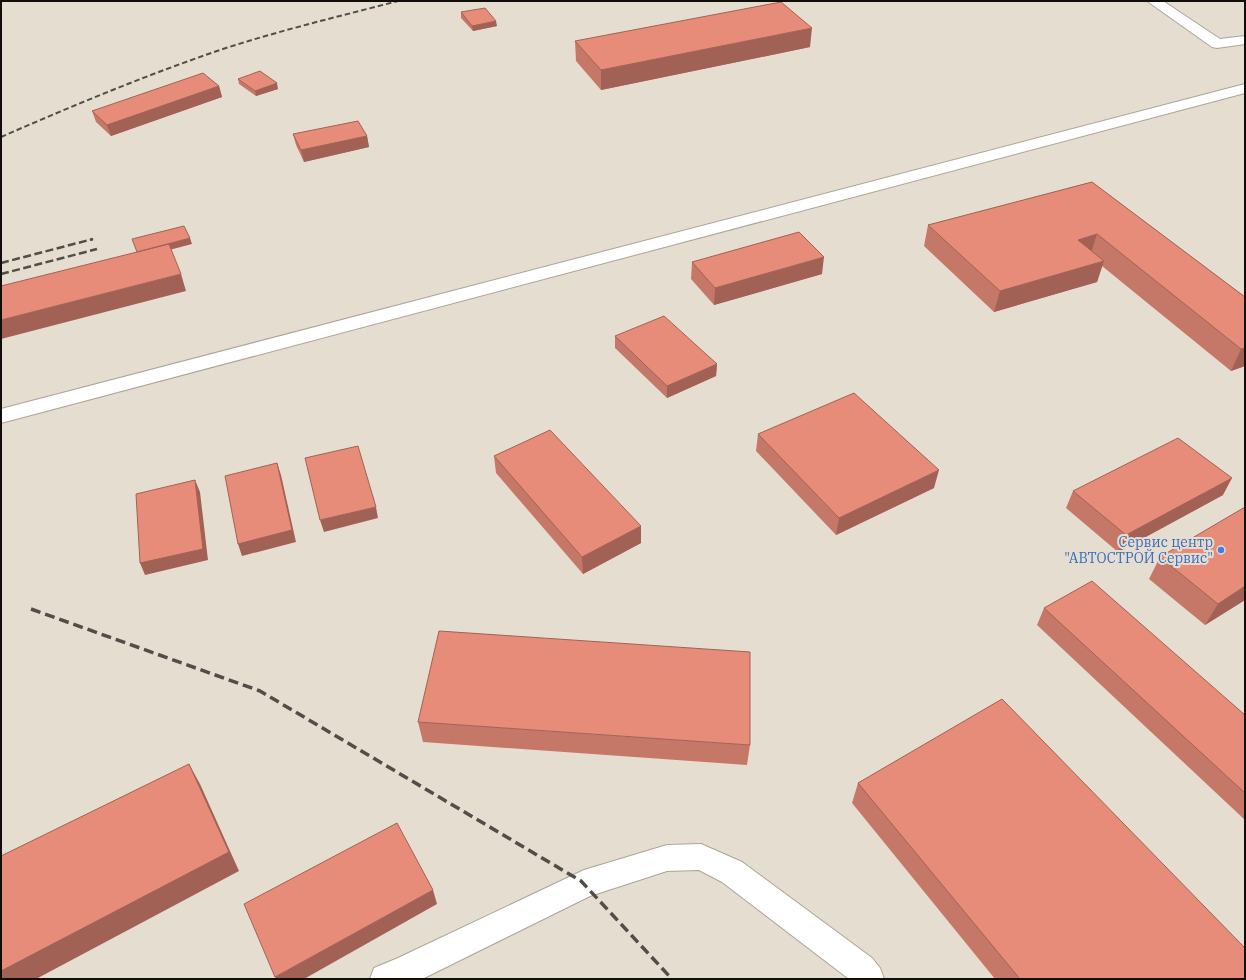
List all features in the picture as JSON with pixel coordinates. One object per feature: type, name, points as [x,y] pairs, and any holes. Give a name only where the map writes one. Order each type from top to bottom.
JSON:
[{"type":"street","points":[[1154,1],[1217,44],[1245,40]]},
{"type":"street","points":[[1,416],[1245,88]]},
{"type":"street","points":[[385,979],[409,969],[584,884],[667,858],[701,857],[732,872],[860,969],[869,979]]},
{"type":"building","points":[[781,2],[812,28],[601,70],[575,41]]},
{"type":"building","points":[[485,8],[496,21],[472,26],[461,12]]},
{"type":"building","points":[[260,71],[277,83],[255,91],[238,79]]},
{"type":"building","points":[[203,73],[219,86],[107,125],[92,111]]},
{"type":"building","points":[[358,121],[367,136],[301,150],[293,134]]},
{"type":"building","points":[[1092,182],[1245,297],[1245,348],[1241,349],[1097,234],[1078,240],[1104,261],[1000,291],[928,225]]},
{"type":"building","points":[[184,226],[190,238],[137,252],[132,239]]},
{"type":"building","points":[[799,232],[824,257],[715,288],[692,262]]},
{"type":"building","points":[[169,244],[181,274],[1,320],[1,286]]},
{"type":"building","points":[[664,316],[717,364],[667,386],[615,336]]},
{"type":"building","points":[[854,393],[939,470],[839,518],[758,434]]},
{"type":"building","points":[[550,430],[641,526],[582,557],[494,456]]},
{"type":"building","points":[[1178,438],[1232,478],[1126,535],[1073,491]]},
{"type":"building","points":[[358,446],[376,507],[320,520],[305,458]]},
{"type":"building","points":[[277,463],[292,530],[238,544],[225,476]]},
{"type":"building","points":[[195,480],[203,549],[140,563],[136,494]]},
{"type":"building","name":"Сервис центр \"АВТОСТРОЙ Сервис\"","points":[[1245,507],[1245,586],[1218,604],[1160,557]]},
{"type":"building","points":[[1092,581],[1245,715],[1245,793],[1044,608]]},
{"type":"building","points":[[439,631],[750,652],[750,745],[418,722]]},
{"type":"building","points":[[1002,699],[1245,948],[1245,979],[1020,979],[858,783]]},
{"type":"building","points":[[189,764],[229,852],[1,971],[1,856]]},
{"type":"building","points":[[397,823],[433,890],[275,977],[244,904]]},
{"type":"railway","points":[[1,137],[108,92],[217,51],[398,1]]},
{"type":"railway","points":[[1,263],[93,239],[90,240]]},
{"type":"railway","points":[[1,274],[97,249]]},
{"type":"railway","points":[[31,609],[260,691],[581,881],[672,979]]},
{"type":"place","name":"Сервис центр \"АВТОСТРОЙ Сервис\"","points":[[1221,550]]}]
